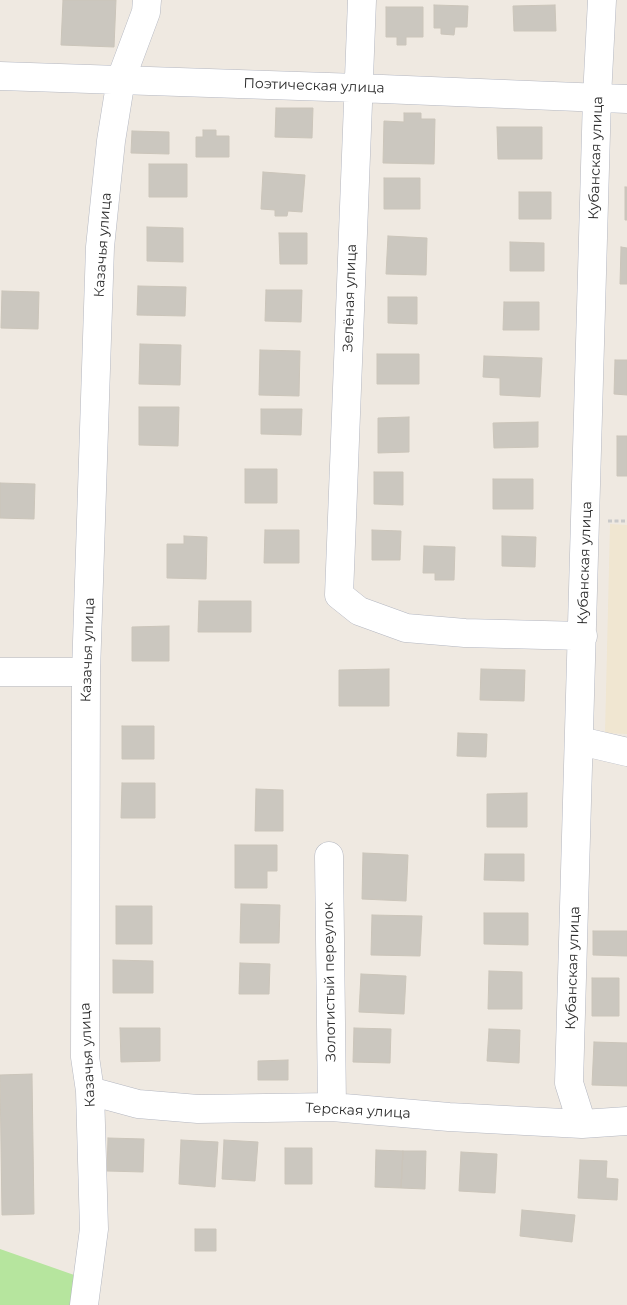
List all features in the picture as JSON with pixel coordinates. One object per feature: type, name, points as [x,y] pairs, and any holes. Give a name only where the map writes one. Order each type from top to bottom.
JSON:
[{"type":"street","name":"Казачья улица","points":[[84,1305],[94,1229],[90,1091],[85,1057],[86,672],[100,247],[111,141],[121,79],[146,12],[147,0]]},
{"type":"street","name":"Зелёная улица","points":[[362,0],[339,595],[359,611],[406,628],[465,633],[583,636]]},
{"type":"street","name":"Кубанская улица","points":[[582,1124],[570,1083],[597,97],[602,0]]},
{"type":"street","name":"Поэтическая улица","points":[[0,76],[627,99]]},
{"type":"street","points":[[0,672],[86,672]]},
{"type":"street","points":[[580,741],[627,752]]},
{"type":"street","name":"Золотистый переулок","points":[[329,856],[332,1107]]},
{"type":"street","name":"Терская улица","points":[[90,1091],[138,1104],[198,1109],[332,1107],[448,1117],[582,1124],[627,1121]]},
{"type":"shaded area","points":[[610,524],[627,525],[627,734],[605,733]]},
{"type":"green space","points":[[0,1249],[77,1276],[74,1305],[0,1305]]},
{"type":"building","points":[[63,0],[116,0],[114,47],[61,45]]},
{"type":"building","points":[[434,5],[468,6],[467,27],[455,27],[454,35],[441,34],[441,28],[434,28]]},
{"type":"building","points":[[555,5],[556,31],[514,31],[513,6]]},
{"type":"building","points":[[386,7],[423,7],[423,37],[406,37],[406,45],[397,45],[397,37],[386,37]]},
{"type":"building","points":[[276,108],[313,108],[312,138],[275,137]]},
{"type":"building","points":[[404,113],[421,113],[421,119],[435,119],[434,164],[383,163],[384,121],[404,122]]},
{"type":"building","points":[[497,127],[542,127],[542,159],[498,159]]},
{"type":"building","points":[[203,130],[216,130],[216,136],[229,136],[229,157],[196,157],[196,137],[203,137]]},
{"type":"building","points":[[132,131],[169,132],[169,154],[131,153]]},
{"type":"building","points":[[149,164],[187,164],[187,197],[149,197]]},
{"type":"building","points":[[263,172],[305,175],[302,212],[288,211],[287,216],[275,216],[275,210],[261,209]]},
{"type":"building","points":[[384,178],[420,178],[420,209],[384,209]]},
{"type":"building","points":[[625,187],[627,187],[627,220],[625,220]]},
{"type":"building","points":[[519,192],[551,192],[551,219],[519,219]]},
{"type":"building","points":[[147,227],[183,228],[183,262],[147,261]]},
{"type":"building","points":[[279,233],[307,233],[307,264],[280,264]]},
{"type":"building","points":[[388,236],[427,238],[426,275],[386,274]]},
{"type":"building","points":[[510,242],[544,243],[544,271],[510,271]]},
{"type":"building","points":[[621,247],[627,248],[627,284],[620,284]]},
{"type":"building","points":[[138,286],[186,287],[185,316],[137,315]]},
{"type":"building","points":[[266,290],[302,290],[301,322],[265,321]]},
{"type":"building","points":[[2,291],[39,292],[38,329],[1,328]]},
{"type":"building","points":[[388,297],[417,297],[417,324],[388,323]]},
{"type":"building","points":[[504,302],[539,302],[539,330],[503,330]]},
{"type":"building","points":[[140,344],[181,345],[180,385],[139,384]]},
{"type":"building","points":[[260,350],[300,351],[299,396],[259,395]]},
{"type":"building","points":[[377,354],[419,354],[419,384],[377,384]]},
{"type":"building","points":[[484,356],[542,358],[540,397],[500,395],[500,378],[483,377]]},
{"type":"building","points":[[615,360],[627,360],[627,395],[614,394]]},
{"type":"building","points":[[139,407],[179,407],[178,446],[139,445]]},
{"type":"building","points":[[261,409],[302,409],[301,435],[261,434]]},
{"type":"building","points":[[409,417],[409,452],[378,453],[378,418]]},
{"type":"building","points":[[538,422],[538,447],[494,448],[493,423]]},
{"type":"building","points":[[617,436],[627,436],[627,476],[617,476]]},
{"type":"building","points":[[245,469],[277,469],[277,503],[245,503]]},
{"type":"building","points":[[374,472],[403,472],[403,505],[374,504]]},
{"type":"building","points":[[493,479],[533,479],[533,509],[493,509]]},
{"type":"building","points":[[0,483],[35,484],[34,519],[0,518]]},
{"type":"building","points":[[265,530],[299,530],[299,563],[264,563]]},
{"type":"building","points":[[372,530],[401,531],[400,560],[372,560]]},
{"type":"building","points":[[184,536],[207,537],[206,579],[167,578],[167,544],[184,544]]},
{"type":"building","points":[[502,536],[536,537],[535,567],[502,566]]},
{"type":"building","points":[[424,546],[455,547],[454,580],[435,580],[435,573],[423,573]]},
{"type":"building","points":[[199,601],[251,601],[251,632],[198,632]]},
{"type":"building","points":[[169,626],[169,661],[132,661],[132,627]]},
{"type":"building","points":[[389,669],[389,706],[339,706],[339,670]]},
{"type":"building","points":[[481,669],[525,670],[524,701],[480,700]]},
{"type":"building","points":[[122,726],[154,726],[154,759],[122,759]]},
{"type":"building","points":[[458,733],[487,734],[486,757],[457,756]]},
{"type":"building","points":[[122,783],[155,783],[155,818],[121,818]]},
{"type":"building","points":[[256,789],[283,790],[283,831],[255,831]]},
{"type":"building","points":[[527,793],[527,827],[487,827],[487,794]]},
{"type":"building","points":[[235,845],[277,845],[277,871],[267,871],[267,888],[235,888]]},
{"type":"building","points":[[363,853],[408,855],[406,901],[362,899]]},
{"type":"building","points":[[485,854],[524,854],[524,881],[484,880]]},
{"type":"building","points":[[241,904],[280,905],[279,943],[240,943]]},
{"type":"building","points":[[116,906],[152,906],[152,944],[116,944]]},
{"type":"building","points":[[484,913],[528,913],[528,945],[484,944]]},
{"type":"building","points":[[372,915],[422,916],[420,956],[371,955]]},
{"type":"building","points":[[593,931],[627,931],[627,956],[593,955]]},
{"type":"building","points":[[113,960],[153,961],[153,993],[113,993]]},
{"type":"building","points":[[240,963],[270,964],[269,994],[239,994]]},
{"type":"building","points":[[489,971],[522,972],[522,1009],[488,1009]]},
{"type":"building","points":[[361,974],[406,976],[404,1014],[359,1012]]},
{"type":"building","points":[[592,978],[619,978],[619,1016],[592,1016]]},
{"type":"building","points":[[120,1028],[160,1028],[160,1061],[121,1062]]},
{"type":"building","points":[[354,1028],[391,1029],[390,1063],[353,1062]]},
{"type":"building","points":[[489,1029],[520,1030],[519,1063],[487,1061]]},
{"type":"building","points":[[594,1042],[627,1043],[627,1086],[592,1085]]},
{"type":"building","points":[[288,1060],[288,1080],[258,1080],[258,1061]]},
{"type":"building","points":[[32,1074],[34,1214],[2,1215],[0,1075]]},
{"type":"building","points":[[108,1138],[144,1139],[143,1172],[107,1171]]},
{"type":"building","points":[[181,1140],[218,1142],[215,1187],[179,1184]]},
{"type":"building","points":[[224,1140],[258,1142],[255,1181],[222,1179]]},
{"type":"building","points":[[285,1148],[312,1148],[312,1184],[285,1184]]},
{"type":"building","points":[[376,1150],[403,1151],[401,1188],[375,1187]]},
{"type":"building","points":[[403,1151],[426,1151],[425,1189],[401,1188]]},
{"type":"building","points":[[461,1152],[497,1154],[495,1193],[459,1191]]},
{"type":"building","points":[[580,1160],[607,1161],[606,1178],[618,1179],[617,1200],[578,1198]]},
{"type":"building","points":[[522,1210],[575,1215],[572,1242],[520,1236]]},
{"type":"building","points":[[195,1229],[216,1229],[216,1251],[195,1251]]}]
